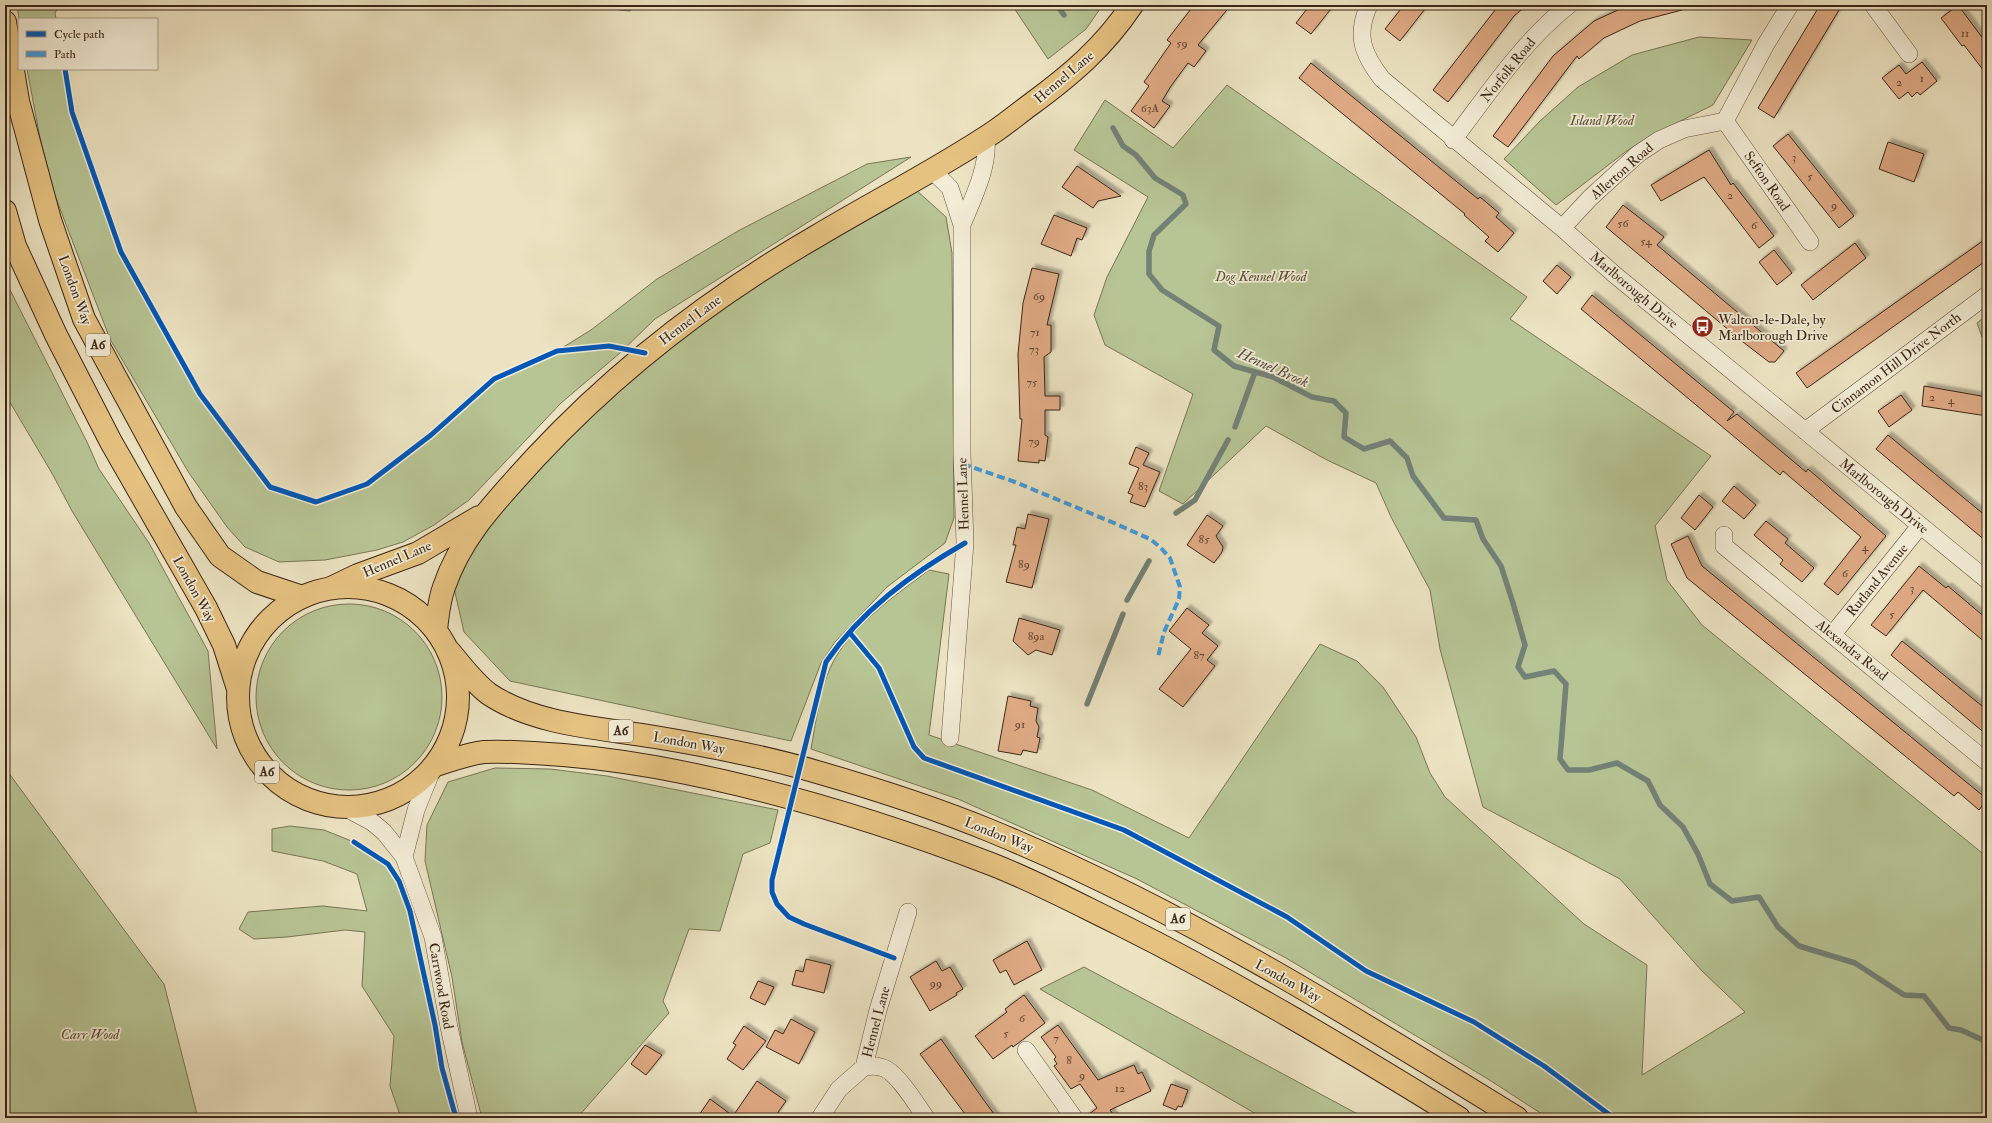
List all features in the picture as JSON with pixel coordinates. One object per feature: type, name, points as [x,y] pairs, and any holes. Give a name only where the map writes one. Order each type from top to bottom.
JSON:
[{"type":"main road","name":"Hennel Lane","points":[[436,629],[444,588],[460,551],[483,515],[554,438],[645,353],[735,288],[815,236],[986,138],[1088,59],[1116,30],[1132,5]]},
{"type":"main road","name":"London Way","points":[[5,22],[22,116],[50,220],[84,319],[186,507],[220,556],[258,582],[302,597]]},
{"type":"main road","name":"London Way","points":[[5,211],[15,246],[56,335],[111,442],[206,608],[224,645],[238,690]]},
{"type":"main road","name":"Hennel Lane","points":[[331,588],[358,575],[418,553],[483,515]]},
{"type":"main road","name":"A6","points":[[361,587],[389,594],[415,609],[436,629],[449,651],[459,706],[452,738],[434,768],[408,791],[378,804],[346,808],[316,803],[289,791],[267,772],[250,747],[240,719],[238,690],[244,661],[257,635],[277,613],[302,597],[331,588],[361,587]]},
{"type":"main road","name":"London Way","points":[[449,651],[488,693],[510,706],[532,714],[559,721],[708,746],[766,758],[903,798],[997,833],[1081,870],[1175,918],[1358,1020],[1517,1118]]},
{"type":"main road","name":"A6","points":[[434,768],[465,756],[482,752],[503,751],[569,755],[636,764],[735,783],[803,801],[896,830],[993,865],[1057,894],[1165,947],[1286,1014],[1459,1118]]},
{"type":"street","name":"Marlborough Drive","points":[[1369,5],[1363,19],[1362,41],[1368,61],[1382,79],[1453,140],[1562,228],[1615,275],[1987,580]]},
{"type":"street","name":"Norfolk Road","points":[[1453,140],[1524,48],[1552,19],[1569,5]]},
{"type":"street","points":[[1725,121],[1766,44],[1790,5]]},
{"type":"street","points":[[1873,5],[1909,54]]},
{"type":"street","name":"Allerton Road","points":[[1562,228],[1590,198],[1638,154],[1659,140],[1684,129],[1725,121]]},
{"type":"street","name":"Sefton Road","points":[[1725,121],[1810,242]]},
{"type":"street","name":"Hennel Lane","points":[[962,225],[976,190],[987,151],[986,138]]},
{"type":"street","name":"Hennel Lane","points":[[932,170],[950,188],[962,225],[962,453],[965,543],[950,738]]},
{"type":"street","name":"Cinnamon Hill Drive North","points":[[1805,431],[1987,295]]},
{"type":"street","name":"Rutland Avenue","points":[[1833,634],[1920,526]]},
{"type":"street","name":"Alexandra Road","points":[[1724,535],[1724,546],[1987,762]]},
{"type":"street","points":[[404,857],[416,810],[434,768]]},
{"type":"street","name":"Carrwood Road","points":[[346,808],[372,822],[384,832],[404,857],[433,937],[449,1027],[469,1118]]},
{"type":"street","name":"Hennel Lane","points":[[820,1118],[839,1089],[864,1067],[878,1010],[908,912]]},
{"type":"street","points":[[1026,1050],[1074,1118]]},
{"type":"street","points":[[864,1067],[874,1066],[885,1069],[897,1080],[926,1118]]},
{"type":"green space","points":[[17,5],[59,5],[55,13],[56,18],[19,18]]},
{"type":"green space","points":[[1012,5],[1102,6],[1086,29],[1048,59]]},
{"type":"green space","name":"Island Wood","points":[[1699,37],[1752,40],[1713,105],[1658,132],[1628,150],[1556,205],[1504,159],[1540,121],[1578,87],[1632,55]]},
{"type":"green space","points":[[27,70],[65,70],[72,112],[121,252],[200,394],[270,487],[316,502],[367,484],[431,435],[494,379],[557,351],[591,330],[657,279],[738,231],[867,164],[911,157],[655,319],[620,353],[561,403],[469,500],[434,525],[403,542],[377,550],[325,560],[279,562],[245,547],[227,527],[189,473],[110,339],[54,193],[40,138]]},
{"type":"green space","name":"Dog Kennel Wood","points":[[1227,85],[1527,297],[1510,319],[1711,456],[1655,526],[1667,580],[1702,625],[1987,857],[1987,1118],[1548,1118],[1488,1079],[1286,958],[1137,879],[958,799],[811,749],[818,707],[827,676],[839,652],[849,638],[888,601],[929,570],[949,574],[929,735],[1092,790],[1189,838],[1320,644],[1357,661],[1383,687],[1416,737],[1430,773],[1445,797],[1584,924],[1647,965],[1642,1075],[1745,1012],[1702,971],[1620,879],[1483,807],[1440,649],[1430,590],[1391,517],[1376,483],[1327,460],[1266,426],[1183,504],[1159,491],[1193,394],[1105,345],[1094,315],[1107,277],[1148,197],[1074,150],[1105,100],[1173,148]]},
{"type":"green space","points":[[915,189],[946,217],[952,253],[954,518],[945,543],[887,587],[835,642],[821,663],[791,741],[510,681],[464,632],[454,588],[483,530],[615,388],[754,282]]},
{"type":"green space","points":[[5,280],[87,442],[99,469],[149,543],[208,651],[217,749],[72,511],[53,475],[5,394]]},
{"type":"green space","points":[[1987,315],[1987,338],[1982,337],[1977,323]]},
{"type":"green space","points":[[349,604],[367,606],[385,611],[401,620],[415,631],[426,645],[435,661],[440,679],[442,697],[440,715],[435,733],[426,749],[415,763],[401,774],[385,783],[367,788],[349,790],[331,788],[313,783],[297,774],[283,763],[272,749],[263,733],[258,715],[256,697],[258,679],[263,661],[272,645],[283,631],[297,620],[313,611],[331,606]]},
{"type":"green space","name":"Carr Wood","points":[[5,768],[164,984],[198,1118],[5,1118]]},
{"type":"green space","points":[[495,768],[550,769],[607,776],[778,810],[770,843],[743,854],[720,931],[689,929],[663,1001],[669,1013],[577,1118],[482,1118],[462,1042],[452,977],[425,861],[427,825],[448,782]]},
{"type":"green space","points":[[290,826],[324,830],[354,842],[388,864],[399,881],[410,911],[438,1048],[456,1118],[401,1118],[390,1086],[394,1036],[362,986],[365,932],[345,930],[287,937],[254,939],[239,929],[248,912],[323,906],[367,911],[357,874],[323,861],[272,851],[272,829]]},
{"type":"green space","points":[[1084,967],[1365,1118],[1263,1118],[1040,989]]},
{"type":"water","points":[[612,5],[637,5],[630,11],[619,10]]},
{"type":"building","points":[[1194,5],[1231,5],[1198,45],[1206,51],[1194,67],[1188,63],[1171,86],[1162,101],[1170,106],[1154,128],[1131,111],[1149,86],[1144,82],[1171,43],[1167,40]]},
{"type":"building","points":[[1310,5],[1334,5],[1311,34],[1296,23]]},
{"type":"building","points":[[1404,5],[1428,5],[1400,41],[1385,29]]},
{"type":"building","points":[[1499,5],[1527,5],[1514,16],[1448,102],[1433,90]]},
{"type":"building","points":[[1629,5],[1682,5],[1682,10],[1640,21],[1604,38],[1579,59],[1577,56],[1508,147],[1493,136],[1553,56],[1594,21]]},
{"type":"building","points":[[1820,5],[1842,5],[1774,118],[1758,108]]},
{"type":"building","points":[[1958,5],[1987,44],[1987,75],[1964,45],[1962,46],[1941,18]]},
{"type":"building","points":[[1922,62],[1937,81],[1920,95],[1917,92],[1912,97],[1908,92],[1899,99],[1882,78],[1899,65],[1906,74]]},
{"type":"building","points":[[1311,63],[1478,199],[1480,197],[1499,213],[1496,217],[1514,233],[1498,252],[1485,241],[1489,237],[1464,215],[1465,214],[1299,78]]},
{"type":"building","points":[[1788,134],[1854,216],[1839,228],[1773,146]]},
{"type":"building","points":[[1888,142],[1924,154],[1914,182],[1879,169]]},
{"type":"building","points":[[1709,150],[1731,185],[1733,183],[1774,236],[1759,248],[1704,177],[1661,201],[1651,185]]},
{"type":"building","points":[[1077,166],[1121,196],[1098,201],[1093,208],[1062,187]]},
{"type":"building","points":[[1623,205],[1664,237],[1657,245],[1784,351],[1775,362],[1769,362],[1743,342],[1606,227]]},
{"type":"building","points":[[1054,215],[1087,228],[1082,240],[1077,238],[1071,256],[1041,244]]},
{"type":"building","points":[[1987,238],[1987,260],[1807,388],[1796,373]]},
{"type":"building","points":[[1855,243],[1866,258],[1813,300],[1801,285]]},
{"type":"building","points":[[1774,250],[1792,273],[1777,285],[1759,262]]},
{"type":"building","points":[[1557,265],[1571,277],[1557,294],[1543,281]]},
{"type":"building","points":[[1032,268],[1059,274],[1047,325],[1051,325],[1051,352],[1044,357],[1045,396],[1060,396],[1060,410],[1045,410],[1045,435],[1048,437],[1045,461],[1039,460],[1039,463],[1018,461],[1022,419],[1020,419],[1018,354],[1023,303]]},
{"type":"building","points":[[1592,295],[1734,412],[1727,421],[1737,414],[1806,472],[1808,469],[1886,536],[1838,595],[1824,584],[1861,537],[1783,471],[1780,475],[1581,309]]},
{"type":"building","points":[[1924,386],[1987,397],[1987,416],[1922,406]]},
{"type":"building","points":[[1901,395],[1912,410],[1889,427],[1878,411]]},
{"type":"building","points":[[1888,435],[1987,517],[1987,542],[1876,449]]},
{"type":"building","points":[[1136,447],[1149,453],[1143,465],[1160,472],[1145,507],[1130,502],[1133,495],[1128,493],[1139,468],[1129,464]]},
{"type":"building","points":[[1734,486],[1756,505],[1744,519],[1722,501]]},
{"type":"building","points":[[1699,495],[1713,507],[1695,530],[1681,518]]},
{"type":"building","points":[[1028,514],[1049,519],[1032,588],[1006,582],[1016,545],[1013,545],[1017,527],[1025,529]]},
{"type":"building","points":[[1207,515],[1223,526],[1216,536],[1223,547],[1222,552],[1214,563],[1187,545]]},
{"type":"building","points":[[1766,521],[1788,539],[1785,543],[1814,568],[1802,582],[1780,564],[1783,560],[1754,535]]},
{"type":"building","points":[[1688,536],[1702,566],[1987,799],[1979,810],[1958,792],[1954,796],[1687,578],[1671,544]]},
{"type":"building","points":[[1919,566],[1946,588],[1948,586],[1987,619],[1987,644],[1923,590],[1886,636],[1871,625]]},
{"type":"building","points":[[1187,608],[1209,625],[1202,633],[1218,646],[1207,660],[1215,666],[1183,707],[1159,689],[1191,649],[1169,631]]},
{"type":"building","points":[[1019,618],[1060,630],[1052,655],[1036,650],[1028,655],[1013,641]]},
{"type":"building","points":[[1902,641],[1987,710],[1987,735],[1891,655]]},
{"type":"building","points":[[1008,696],[1031,701],[1030,706],[1038,708],[1036,721],[1039,727],[1037,737],[1040,738],[1037,753],[1023,750],[1021,755],[998,751]]},
{"type":"building","points":[[1027,941],[1042,970],[1014,985],[1006,970],[1000,973],[993,960]]},
{"type":"building","points":[[806,959],[831,965],[824,993],[792,985],[796,970],[803,972]]},
{"type":"building","points":[[936,961],[942,971],[950,967],[963,989],[956,993],[957,995],[930,1011],[910,977]]},
{"type":"building","points":[[758,981],[774,987],[765,1005],[750,998]]},
{"type":"building","points":[[1024,995],[1045,1023],[1013,1047],[1012,1045],[993,1059],[975,1036],[1007,1012],[1005,1009]]},
{"type":"building","points":[[791,1019],[815,1032],[799,1064],[766,1047],[775,1030],[783,1034]]},
{"type":"building","points":[[1058,1025],[1098,1080],[1134,1065],[1138,1074],[1142,1072],[1151,1091],[1110,1110],[1116,1118],[1084,1118],[1097,1108],[1080,1084],[1071,1089],[1054,1066],[1057,1064],[1054,1059],[1056,1057],[1041,1037]]},
{"type":"building","points":[[744,1026],[766,1041],[743,1070],[727,1059],[736,1045],[733,1043]]},
{"type":"building","points":[[941,1039],[997,1118],[968,1118],[920,1054]]},
{"type":"building","points":[[645,1045],[662,1055],[646,1075],[631,1064]]},
{"type":"building","points":[[757,1081],[786,1101],[774,1118],[697,1118],[710,1099],[733,1116]]},
{"type":"building","points":[[1171,1084],[1188,1090],[1182,1107],[1178,1106],[1176,1110],[1163,1105]]},
{"type":"waterway","name":"Hennel Brook","points":[[1057,5],[1064,15]]},
{"type":"waterway","name":"Hennel Brook","points":[[1113,128],[1123,146],[1136,155],[1155,178],[1183,195],[1186,204],[1154,235],[1149,251],[1149,274],[1162,290],[1219,326],[1214,350],[1234,366],[1273,377],[1312,397],[1334,401],[1346,413],[1344,437],[1364,449],[1390,441],[1407,458],[1413,476],[1444,518],[1476,520],[1483,539],[1501,566],[1513,603],[1525,645],[1518,667],[1525,677],[1554,671],[1566,684],[1560,759],[1568,770],[1589,770],[1617,763],[1648,781],[1660,805],[1683,827],[1698,854],[1710,884],[1732,901],[1759,897],[1778,927],[1799,946],[1855,963],[1904,995],[1924,996],[1949,1028],[1961,1030],[1987,1042]]},
{"type":"waterway","points":[[1235,427],[1255,372]]},
{"type":"waterway","points":[[1176,513],[1195,500],[1228,440]]},
{"type":"waterway","points":[[1127,600],[1149,561]]},
{"type":"waterway","points":[[1087,704],[1123,614]]},
{"type":"marked path","points":[[963,464],[1015,482],[1114,523],[1150,539],[1160,547],[1170,558],[1180,587],[1179,599],[1164,632],[1158,657]]},
{"type":"cycle path","points":[[65,70],[72,112],[121,252],[200,394],[270,487],[316,502],[367,484],[431,435],[494,379],[557,351],[609,346],[645,353]]},
{"type":"cycle path","points":[[894,958],[789,917],[777,904],[772,892],[772,880],[826,662],[855,626],[888,595],[925,568],[965,543]]},
{"type":"cycle path","points":[[850,633],[879,668],[914,747],[924,758],[1124,830],[1287,917],[1366,971],[1474,1022],[1544,1066],[1614,1118]]},
{"type":"cycle path","points":[[354,842],[388,864],[399,881],[410,911],[435,1025],[442,1068],[456,1118]]},
{"type":"place","name":"Walton-le-Dale, by Marlborough Drive","points":[[1702,327]]}]
